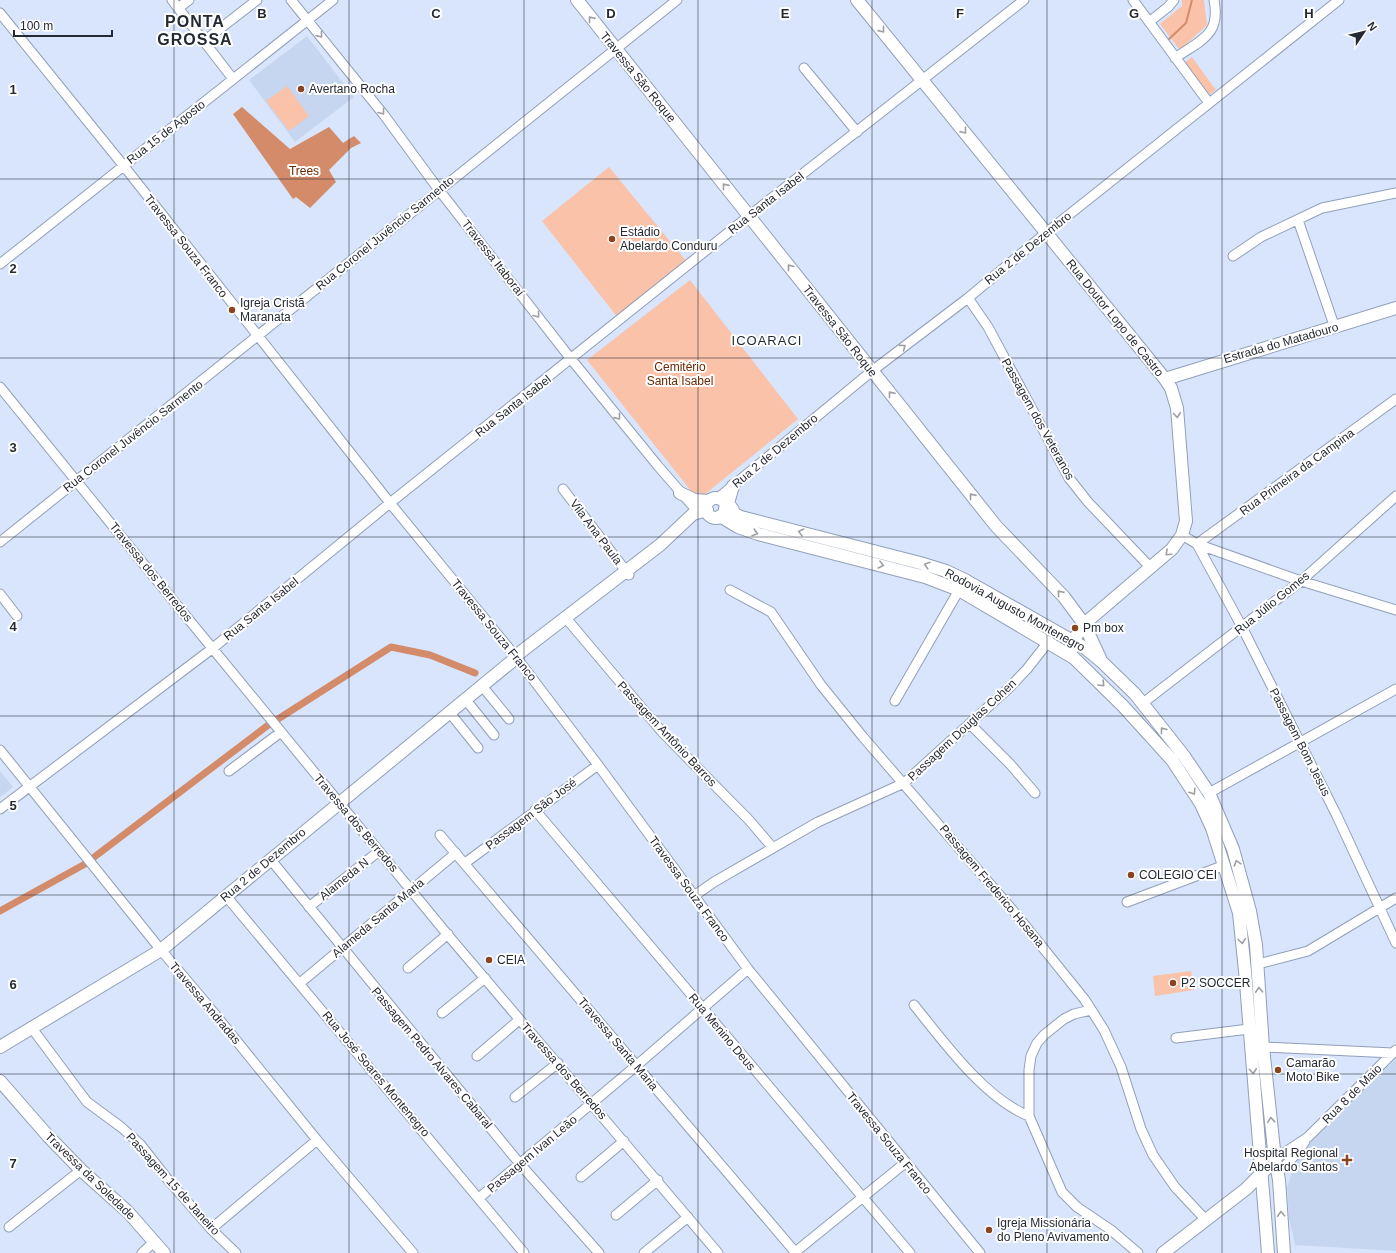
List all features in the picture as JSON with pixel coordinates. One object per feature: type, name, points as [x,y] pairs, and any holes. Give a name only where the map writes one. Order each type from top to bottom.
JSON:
[{"type":"main road","name":"Travessa São Roque","points":[[577,0],[996,526],[1052,583],[1084,624],[1101,661]]},
{"type":"main road","name":"Rua Doutor Lopo de Castro","points":[[858,0],[1165,379],[1175,398],[1186,521],[1182,535],[1172,549],[1084,624],[1073,641]]},
{"type":"main road","name":"Estrada do Matadouro","points":[[1165,379],[1254,350],[1335,328],[1396,308]]},
{"type":"main road","points":[[733,486],[728,503],[741,517]]},
{"type":"main road","points":[[680,492],[694,500],[708,505],[722,500],[723,513],[712,516],[708,505]]},
{"type":"main road","name":"Rua 2 de Dezembro","points":[[0,1047],[161,950],[338,802],[566,619],[627,573],[693,514],[708,505]]},
{"type":"main road","name":"Rodovia Augusto Montenegro","points":[[723,513],[946,571],[1073,641],[1101,661],[1142,703],[1191,767],[1209,793],[1233,850],[1244,912],[1258,964],[1263,1047],[1275,1159],[1278,1173],[1284,1253]]},
{"type":"main road","name":"Rodovia Augusto Montenegro","points":[[723,513],[738,527],[758,534],[925,577],[959,590],[1074,658],[1092,674],[1172,760],[1201,804],[1212,828],[1244,912],[1249,1029],[1268,1253]]},
{"type":"main road","points":[[1073,641],[1072,648],[1074,658]]},
{"type":"main road","points":[[1129,713],[1142,703]]},
{"type":"main road","points":[[1181,774],[1191,767]]},
{"type":"main road","name":"Travessa da Soledade","points":[[0,1081],[48,1136],[81,1170],[128,1212],[164,1253]]},
{"type":"main road","name":"Rua 8 de Maio","points":[[1262,1178],[1275,1159]]},
{"type":"main road","name":"Rua 8 de Maio","points":[[1163,1253],[1205,1219],[1246,1189],[1262,1178],[1278,1173]]},
{"type":"street","points":[[172,0],[233,79]]},
{"type":"street","points":[[178,8],[189,0]]},
{"type":"street","points":[[204,41],[257,0]]},
{"type":"street","name":"Travessa Itaboraí","points":[[292,0],[384,115],[439,190],[571,359],[680,492]]},
{"type":"street","name":"Rua 15 de Agosto","points":[[0,264],[333,0]]},
{"type":"street","name":"Rua Coronel Juvêncio Sarmento","points":[[0,542],[258,337],[677,0]]},
{"type":"street","name":"Rua Santa Isabel","points":[[0,809],[213,648],[390,503],[749,216],[1024,0]]},
{"type":"street","points":[[1133,0],[1209,103]]},
{"type":"street","points":[[1149,22],[1168,7],[1174,0]]},
{"type":"street","points":[[1175,58],[1211,33],[1216,22],[1214,0]]},
{"type":"street","name":"Rua 2 de Dezembro","points":[[708,505],[872,371],[968,298],[1046,233],[1339,0]]},
{"type":"street","name":"Travessa Souza Franco","points":[[0,13],[598,765],[748,969],[980,1253]]},
{"type":"street","points":[[804,68],[857,132]]},
{"type":"street","points":[[1233,256],[1261,237],[1322,208],[1396,193]]},
{"type":"street","points":[[1298,220],[1335,328]]},
{"type":"street","name":"Passagem dos Veteranos","points":[[968,298],[988,327],[1069,478],[1088,502],[1151,568]]},
{"type":"street","name":"Travessa dos Berredos","points":[[0,387],[338,802],[519,1020],[558,1063],[658,1180],[718,1253]]},
{"type":"street","name":"Rua Primeira da Campina","points":[[1197,544],[1396,399]]},
{"type":"street","name":"Vila Ana Paula","points":[[563,489],[627,573]]},
{"type":"street","name":"Rua Júlio Gomes","points":[[1142,703],[1242,628],[1301,581],[1396,496]]},
{"type":"street","points":[[1182,535],[1197,544],[1301,581],[1396,610]]},
{"type":"street","name":"Passagem Bom Jesus","points":[[1197,544],[1242,628],[1337,816],[1396,943]]},
{"type":"street","name":"Passagem Frederico Hosana","points":[[730,590],[771,612],[821,685],[863,737],[1043,947],[1091,1010],[1104,1030],[1121,1067],[1141,1129],[1152,1155],[1175,1187],[1205,1219]]},
{"type":"street","points":[[895,701],[959,590]]},
{"type":"street","points":[[0,594],[17,616]]},
{"type":"street","name":"Passagem Antônio Barros","points":[[566,619],[663,733],[749,820],[773,848]]},
{"type":"street","name":"Passagem Douglas Cohen","points":[[694,896],[714,882],[818,822],[904,783],[971,725],[1027,669],[1049,642]]},
{"type":"street","points":[[482,686],[509,719]]},
{"type":"street","points":[[1209,793],[1396,688]]},
{"type":"street","points":[[466,700],[494,735]]},
{"type":"street","points":[[450,713],[478,748]]},
{"type":"street","points":[[971,725],[1009,763],[1035,793]]},
{"type":"street","points":[[229,771],[281,731]]},
{"type":"street","name":"Travessa Andradas","points":[[0,750],[161,950],[317,1140],[413,1253]]},
{"type":"street","name":"Passagem São José","points":[[465,863],[598,765]]},
{"type":"street","name":"Rua Menino Deus","points":[[535,810],[910,1253]]},
{"type":"street","name":"Travessa Santa Maria","points":[[440,835],[795,1253]]},
{"type":"street","name":"Alameda N","points":[[309,907],[379,851]]},
{"type":"street","name":"Alameda Santa Maria","points":[[300,983],[456,853]]},
{"type":"street","name":"Passagem Pedro Alvares Cabaral","points":[[270,860],[520,1164],[599,1253]]},
{"type":"street","points":[[1127,902],[1225,865]]},
{"type":"street","name":"Rua José Soares Montenegro","points":[[226,896],[524,1253]]},
{"type":"street","points":[[1258,964],[1308,951],[1396,898]]},
{"type":"street","points":[[408,968],[448,934]]},
{"type":"street","name":"Passagem Ivan Leão","points":[[479,1198],[636,1066],[748,969]]},
{"type":"street","points":[[442,1013],[485,978]]},
{"type":"street","points":[[914,1005],[960,1062],[1000,1098],[1020,1112],[1029,1116]]},
{"type":"street","points":[[1091,1010],[1064,1018],[1044,1035],[1038,1043],[1031,1056],[1029,1070],[1029,1116],[1062,1192],[1077,1206],[1111,1230],[1138,1253]]},
{"type":"street","points":[[477,1056],[519,1020]]},
{"type":"street","name":"Passagem 15 de Janeiro","points":[[31,1027],[87,1102],[116,1123],[140,1144],[169,1181],[211,1229],[236,1253]]},
{"type":"street","points":[[1176,1038],[1249,1029]]},
{"type":"street","points":[[1263,1047],[1395,1052]]},
{"type":"street","name":"Rua 8 de Maio","points":[[1275,1159],[1308,1137],[1395,1052]]},
{"type":"street","points":[[515,1098],[558,1063]]},
{"type":"street","name":"Rua 8 de Maio","points":[[1278,1173],[1298,1152],[1308,1137]]},
{"type":"street","points":[[211,1229],[317,1140]]},
{"type":"street","points":[[581,1177],[624,1141]]},
{"type":"street","points":[[795,1253],[905,1163]]},
{"type":"street","points":[[9,1227],[81,1170]]},
{"type":"street","points":[[616,1215],[658,1180]]},
{"type":"street","points":[[644,1253],[688,1218]]},
{"type":"street","points":[[142,1253],[154,1242]]},
{"type":"shaded area","name":"Avertano Rocha","points":[[307,36],[354,97],[295,142],[249,80]]},
{"type":"shaded area","name":"Trees","points":[[242,107],[290,149],[329,127],[343,143],[354,136],[361,143],[351,148],[329,170],[336,182],[310,208],[296,197],[293,199],[233,114]]},
{"type":"shaded area","points":[[0,771],[13,787],[0,797]]},
{"type":"shaded area","name":"Hospital Regional Abelardo Santos","points":[[1396,1059],[1396,1251],[1295,1245],[1289,1218],[1287,1187],[1293,1169],[1303,1150],[1321,1128]]},
{"type":"green space","points":[[1182,0],[1204,0],[1207,25],[1180,50],[1160,24],[1182,6]]},
{"type":"green space","points":[[1192,57],[1216,90],[1207,96],[1183,64]]},
{"type":"green space","points":[[287,86],[309,116],[289,131],[266,101]]},
{"type":"green space","name":"Estádio Abelardo Conduru","points":[[609,167],[687,262],[618,318],[542,221]]},
{"type":"green space","name":"Cemitério Santa Isabel","points":[[690,280],[798,419],[704,495],[691,491],[587,360]]},
{"type":"green space","name":"P2 SOCCER","points":[[1191,971],[1194,990],[1155,996],[1153,976]]},
{"type":"waterway","points":[[1168,40],[1186,23],[1192,0]]},
{"type":"waterway","points":[[0,911],[85,864],[267,726],[391,647],[430,655],[475,673]]},
{"type":"place","name":"Avertano Rocha","points":[[301,89]]},
{"type":"place","name":"Estádio Abelardo Conduru","points":[[612,239]]},
{"type":"place","name":"Igreja Cristã Maranata","points":[[232,310]]},
{"type":"place","name":"Pm box","points":[[1075,628]]},
{"type":"place","name":"COLEGIO CEI","points":[[1131,875]]},
{"type":"place","name":"CEIA","points":[[489,960]]},
{"type":"place","name":"P2 SOCCER","points":[[1173,983]]},
{"type":"place","name":"Camarão Moto Bike","points":[[1278,1070]]},
{"type":"place","name":"Hospital Regional Abelardo Santos","points":[[1347,1160]]},
{"type":"place","name":"Igreja Missionária do Pleno Avivamento","points":[[989,1230]]},
{"type":"district","name":"PONTA GROSSA","points":[[195,30]]},
{"type":"district","name":"ICOARACI","points":[[767,340]]}]
